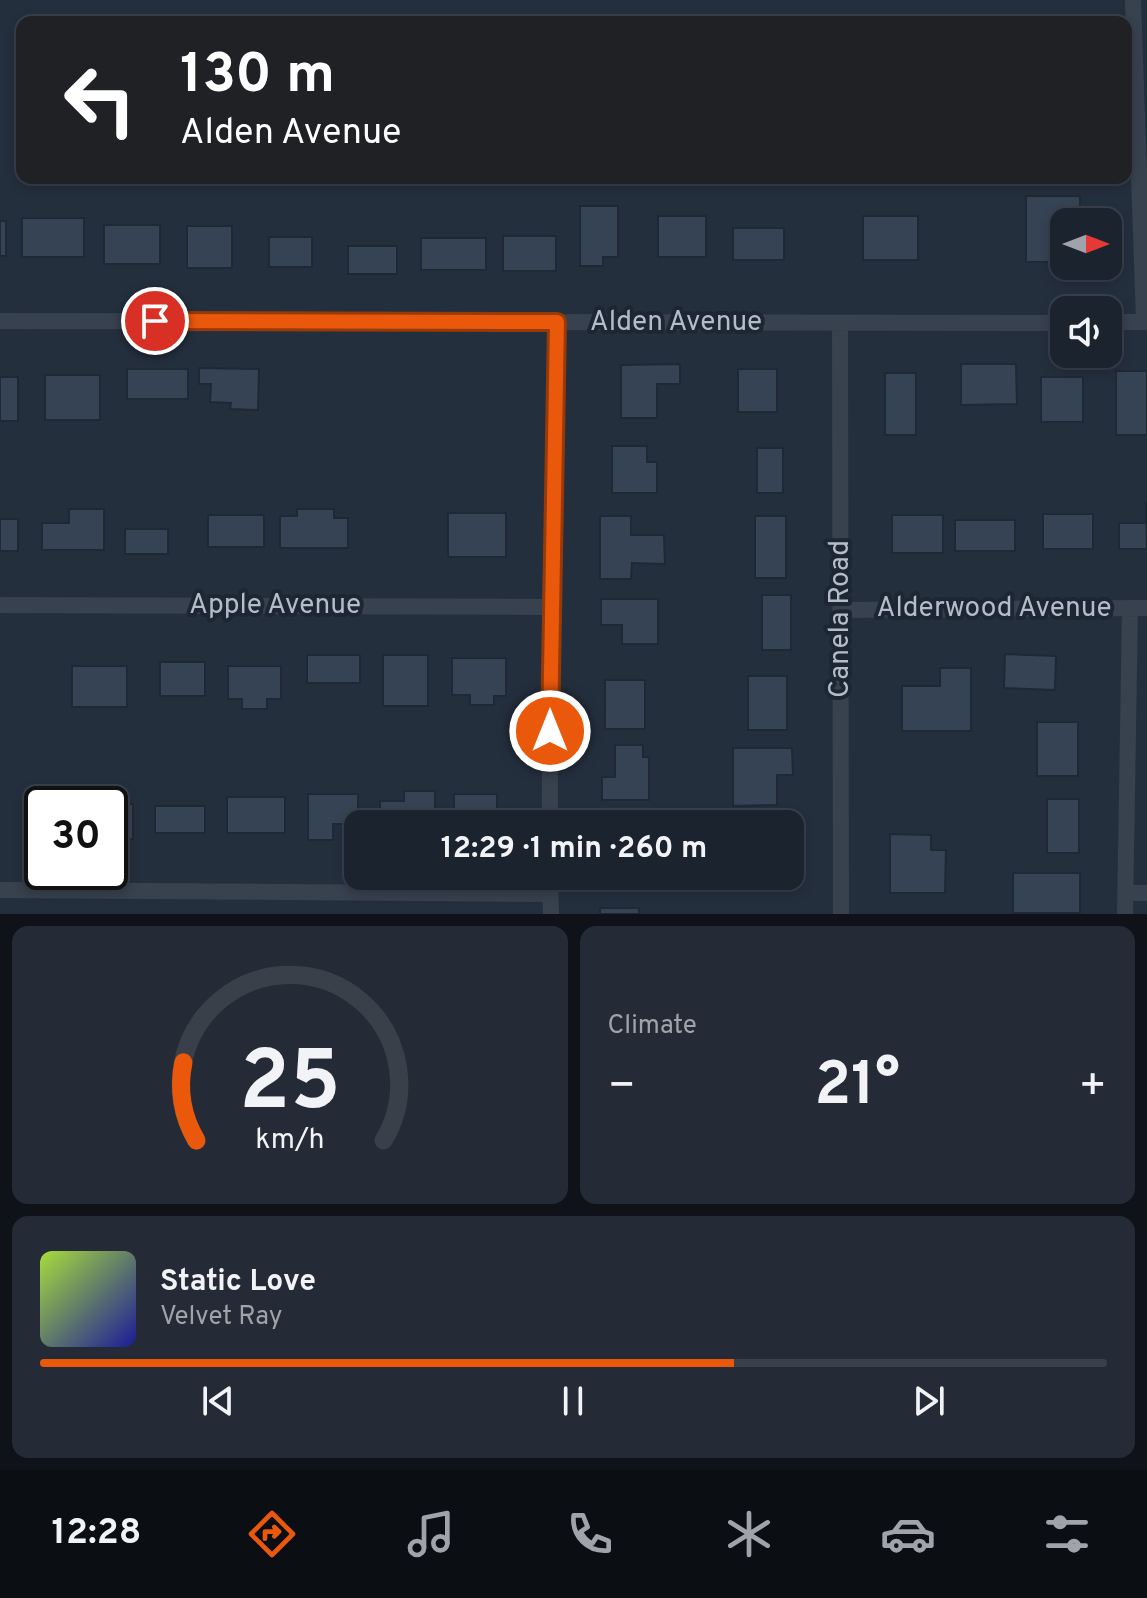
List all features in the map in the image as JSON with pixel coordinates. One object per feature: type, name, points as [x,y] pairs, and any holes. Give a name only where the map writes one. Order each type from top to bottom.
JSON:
[{"type":"street","points":[[1122,322],[1145,322],[1133,0]]},
{"type":"street","name":"Alden Avenue","points":[[0,321],[1050,323]]},
{"type":"street","points":[[550,810],[550,607],[557,322]]},
{"type":"street","name":"Canela Road","points":[[840,324],[841,914]]},
{"type":"street","name":"Apple Avenue","points":[[0,605],[550,607]]},
{"type":"street","points":[[1125,914],[1138,608]]},
{"type":"street","name":"Alderwood Avenue","points":[[841,610],[1138,608]]},
{"type":"street","points":[[0,890],[550,894]]},
{"type":"street","points":[[550,890],[551,914]]},
{"type":"street","points":[[1125,893],[1147,893]]},
{"type":"building","points":[[1026,196],[1080,196],[1080,208],[1050,208],[1050,262],[1026,262]]},
{"type":"building","points":[[580,206],[618,206],[618,257],[603,257],[603,266],[580,266]]},
{"type":"building","points":[[658,216],[706,216],[706,257],[658,257]]},
{"type":"building","points":[[863,216],[918,216],[918,260],[863,260]]},
{"type":"building","points":[[22,218],[84,218],[84,257],[22,257]]},
{"type":"building","points":[[0,221],[6,221],[6,256],[0,256]]},
{"type":"building","points":[[104,225],[160,225],[160,264],[104,264]]},
{"type":"building","points":[[187,226],[232,226],[232,268],[187,268]]},
{"type":"building","points":[[733,228],[784,228],[784,260],[733,260]]},
{"type":"building","points":[[503,236],[556,236],[556,271],[503,271]]},
{"type":"building","points":[[269,237],[312,237],[312,267],[269,267]]},
{"type":"building","points":[[421,238],[486,238],[486,270],[421,270]]},
{"type":"building","points":[[348,246],[397,246],[397,274],[348,274]]},
{"type":"building","points":[[680,364],[680,384],[657,384],[657,418],[621,418],[621,365]]},
{"type":"building","points":[[961,364],[1016,364],[1017,404],[961,405]]},
{"type":"building","points":[[199,368],[259,369],[258,410],[230,409],[231,403],[210,402],[211,384],[199,384]]},
{"type":"building","points":[[127,369],[188,369],[188,399],[127,399]]},
{"type":"building","points":[[738,369],[777,369],[777,412],[738,412]]},
{"type":"building","points":[[1116,371],[1147,371],[1147,435],[1116,435]]},
{"type":"building","points":[[885,373],[916,373],[916,435],[885,435]]},
{"type":"building","points":[[45,375],[100,375],[100,420],[45,420]]},
{"type":"building","points":[[0,377],[18,377],[18,421],[0,421]]},
{"type":"building","points":[[1041,377],[1083,377],[1083,422],[1041,422]]},
{"type":"building","points":[[612,446],[647,446],[647,462],[657,462],[657,493],[612,493]]},
{"type":"building","points":[[757,448],[783,448],[783,493],[757,493]]},
{"type":"building","points":[[1146,502],[1147,549],[1119,549],[1119,523],[1146,523]]},
{"type":"building","points":[[69,509],[104,509],[104,550],[42,550],[42,523],[69,523]]},
{"type":"building","points":[[297,509],[334,509],[334,518],[348,518],[348,548],[280,548],[280,516],[297,516]]},
{"type":"building","points":[[448,513],[506,513],[506,557],[448,557]]},
{"type":"building","points":[[1043,514],[1093,514],[1093,549],[1043,549]]},
{"type":"building","points":[[208,515],[264,515],[264,547],[208,547]]},
{"type":"building","points":[[892,515],[943,515],[943,553],[892,553]]},
{"type":"building","points":[[600,516],[631,516],[631,535],[664,535],[665,564],[632,563],[631,579],[600,579]]},
{"type":"building","points":[[755,516],[786,516],[786,578],[755,578]]},
{"type":"building","points":[[0,519],[18,519],[18,551],[0,551]]},
{"type":"building","points":[[955,520],[1015,520],[1015,551],[955,551]]},
{"type":"building","points":[[125,529],[168,529],[168,554],[125,554]]},
{"type":"building","points":[[762,595],[791,595],[791,650],[762,650]]},
{"type":"building","points":[[601,599],[658,599],[658,644],[622,644],[622,625],[601,625]]},
{"type":"building","points":[[1005,654],[1056,656],[1055,690],[1004,688]]},
{"type":"building","points":[[307,655],[360,655],[360,683],[307,683]]},
{"type":"building","points":[[383,655],[428,655],[428,706],[383,706]]},
{"type":"building","points":[[452,658],[506,658],[506,696],[494,696],[494,705],[470,705],[470,695],[452,695]]},
{"type":"building","points":[[160,662],[205,662],[205,696],[160,696]]},
{"type":"building","points":[[72,666],[127,666],[127,707],[72,707]]},
{"type":"building","points":[[228,666],[281,666],[281,699],[267,699],[267,709],[242,709],[242,699],[228,699]]},
{"type":"building","points":[[940,668],[971,668],[971,731],[902,731],[902,686],[940,686]]},
{"type":"building","points":[[748,676],[787,676],[787,730],[748,730]]},
{"type":"building","points":[[605,680],[645,680],[645,729],[605,729]]},
{"type":"building","points":[[1037,722],[1078,722],[1078,776],[1037,776]]},
{"type":"building","points":[[615,745],[643,745],[643,757],[649,757],[649,800],[602,800],[602,777],[615,777]]},
{"type":"building","points":[[733,748],[792,748],[793,775],[777,775],[777,805],[733,806]]},
{"type":"building","points":[[404,791],[435,791],[435,810],[380,810],[380,801],[404,801]]},
{"type":"building","points":[[308,794],[358,794],[358,810],[344,810],[344,824],[333,824],[333,840],[308,840]]},
{"type":"building","points":[[454,794],[497,794],[497,810],[454,810]]},
{"type":"building","points":[[227,797],[285,797],[285,833],[227,833]]},
{"type":"building","points":[[1047,799],[1079,799],[1079,853],[1047,853]]},
{"type":"building","points":[[128,804],[133,804],[133,839],[128,839]]},
{"type":"building","points":[[155,806],[205,806],[205,833],[155,833]]},
{"type":"building","points":[[890,834],[931,835],[931,850],[946,850],[945,893],[890,893]]},
{"type":"building","points":[[1013,873],[1080,873],[1080,913],[1013,913]]},
{"type":"building","points":[[600,908],[639,908],[639,914],[600,914]]},
{"type":"route","points":[[155,321],[557,322],[550,731]]}]
